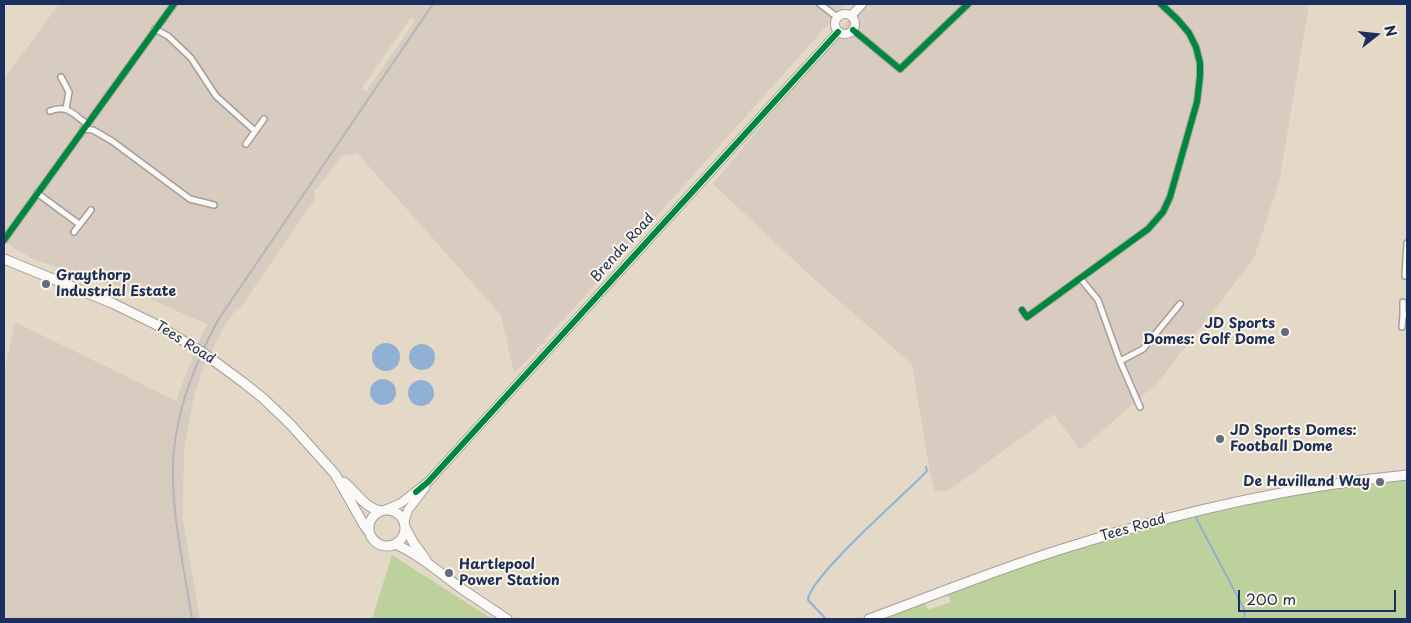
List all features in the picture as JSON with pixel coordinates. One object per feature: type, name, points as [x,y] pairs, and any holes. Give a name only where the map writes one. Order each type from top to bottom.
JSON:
[{"type":"main road","points":[[851,16],[862,4]]},
{"type":"main road","points":[[846,13],[851,16],[855,26],[853,30],[846,34],[838,32],[834,22],[837,18],[841,14],[846,13]]},
{"type":"main road","name":"Brenda Road","points":[[383,510],[401,503],[428,482],[838,32]]},
{"type":"main road","name":"Tees Road","points":[[4,259],[112,303],[157,325],[202,352],[264,399],[292,425],[335,474],[367,505],[374,509],[383,510]]},
{"type":"main road","name":"Tees Road","points":[[335,474],[369,532]]},
{"type":"main road","name":"Tees Road","points":[[869,619],[1015,565],[1126,529],[1232,503],[1293,491],[1350,481],[1407,475]]},
{"type":"main road","name":"Brenda Road","points":[[404,524],[408,510],[419,498],[428,482]]},
{"type":"main road","points":[[404,524],[404,533],[400,540],[388,546],[378,544],[373,540],[369,532],[369,523],[372,518],[383,510],[393,511],[399,515],[404,524],[413,542],[428,563]]},
{"type":"main road","points":[[395,544],[428,563],[463,590],[507,619]]},
{"type":"street","points":[[4,240],[174,4]]},
{"type":"street","points":[[820,4],[837,18]]},
{"type":"street","points":[[853,30],[900,69],[968,4]]},
{"type":"street","points":[[1022,310],[1026,317],[1137,238],[1163,212],[1170,197],[1197,102],[1200,63],[1196,47],[1189,33],[1161,4]]},
{"type":"street","points":[[155,29],[168,36],[192,58],[216,96],[255,131]]},
{"type":"street","points":[[61,77],[69,92],[66,109]]},
{"type":"street","points":[[50,111],[59,108],[66,109],[85,126],[112,141],[190,199],[214,205]]},
{"type":"street","points":[[246,144],[264,119]]},
{"type":"street","points":[[37,193],[80,224]]},
{"type":"street","points":[[74,232],[91,210]]},
{"type":"street","points":[[1405,276],[1407,243]]},
{"type":"street","points":[[1080,278],[1098,300],[1120,361],[1140,407]]},
{"type":"street","points":[[1402,327],[1405,315],[1403,302]]},
{"type":"street","points":[[1120,361],[1143,349],[1180,304]]},
{"type":"shaded area","points":[[59,4],[846,4],[546,338],[545,343],[538,347],[514,373],[501,315],[357,153],[342,156],[314,192],[315,199],[240,308],[236,309],[221,332],[203,369],[195,392],[184,449],[183,520],[200,619],[4,619],[4,374],[15,322],[176,401],[203,331],[208,325],[153,300],[33,259],[4,242],[4,79]],"holes":[[[411,17],[415,21],[366,92],[362,88]]]},
{"type":"shaded area","points":[[862,4],[1309,4],[1279,182],[1254,258],[1158,382],[1080,450],[1054,414],[949,490],[935,491],[930,473],[912,364],[814,279],[713,184]]},
{"type":"green space","points":[[1407,479],[1407,619],[877,619],[924,601],[928,610],[951,602],[948,595],[952,592],[1095,542],[1218,510],[1271,499],[1361,484],[1365,486],[1386,484],[1389,481]]},
{"type":"green space","points":[[392,555],[492,619],[372,619]]},
{"type":"water","points":[[386,343],[396,347],[400,357],[396,367],[386,371],[376,367],[372,357],[376,347]]},
{"type":"water","points":[[422,344],[431,348],[435,357],[431,366],[422,370],[413,366],[409,357],[413,348]]},
{"type":"water","points":[[383,379],[392,383],[396,392],[392,401],[383,405],[374,401],[370,392],[374,383]]},
{"type":"water","points":[[421,380],[430,384],[434,393],[430,402],[421,406],[412,402],[408,393],[412,384]]},
{"type":"waterway","points":[[826,619],[808,600],[812,589],[839,557],[927,471],[926,467]]},
{"type":"waterway","points":[[1196,518],[1243,607],[1244,619]]},
{"type":"railway","points":[[192,619],[178,532],[173,480],[176,438],[185,397],[192,377],[218,320],[433,4]]},
{"type":"cycle path","points":[[4,240],[174,4]]},
{"type":"cycle path","points":[[853,30],[900,69],[968,4]]},
{"type":"cycle path","points":[[1022,310],[1027,317],[1148,229],[1163,212],[1170,197],[1197,102],[1200,63],[1196,47],[1189,33],[1161,4]]},
{"type":"cycle path","points":[[416,492],[428,482],[838,32]]},
{"type":"place","name":"Graythorp Industrial Estate","points":[[46,284]]},
{"type":"place","name":"JD Sports Domes: Golf Dome","points":[[1285,332]]},
{"type":"place","name":"JD Sports Domes: Football Dome","points":[[1220,439]]},
{"type":"place","name":"De Havilland Way","points":[[1380,482]]},
{"type":"place","name":"Hartlepool Power Station","points":[[449,573]]}]
